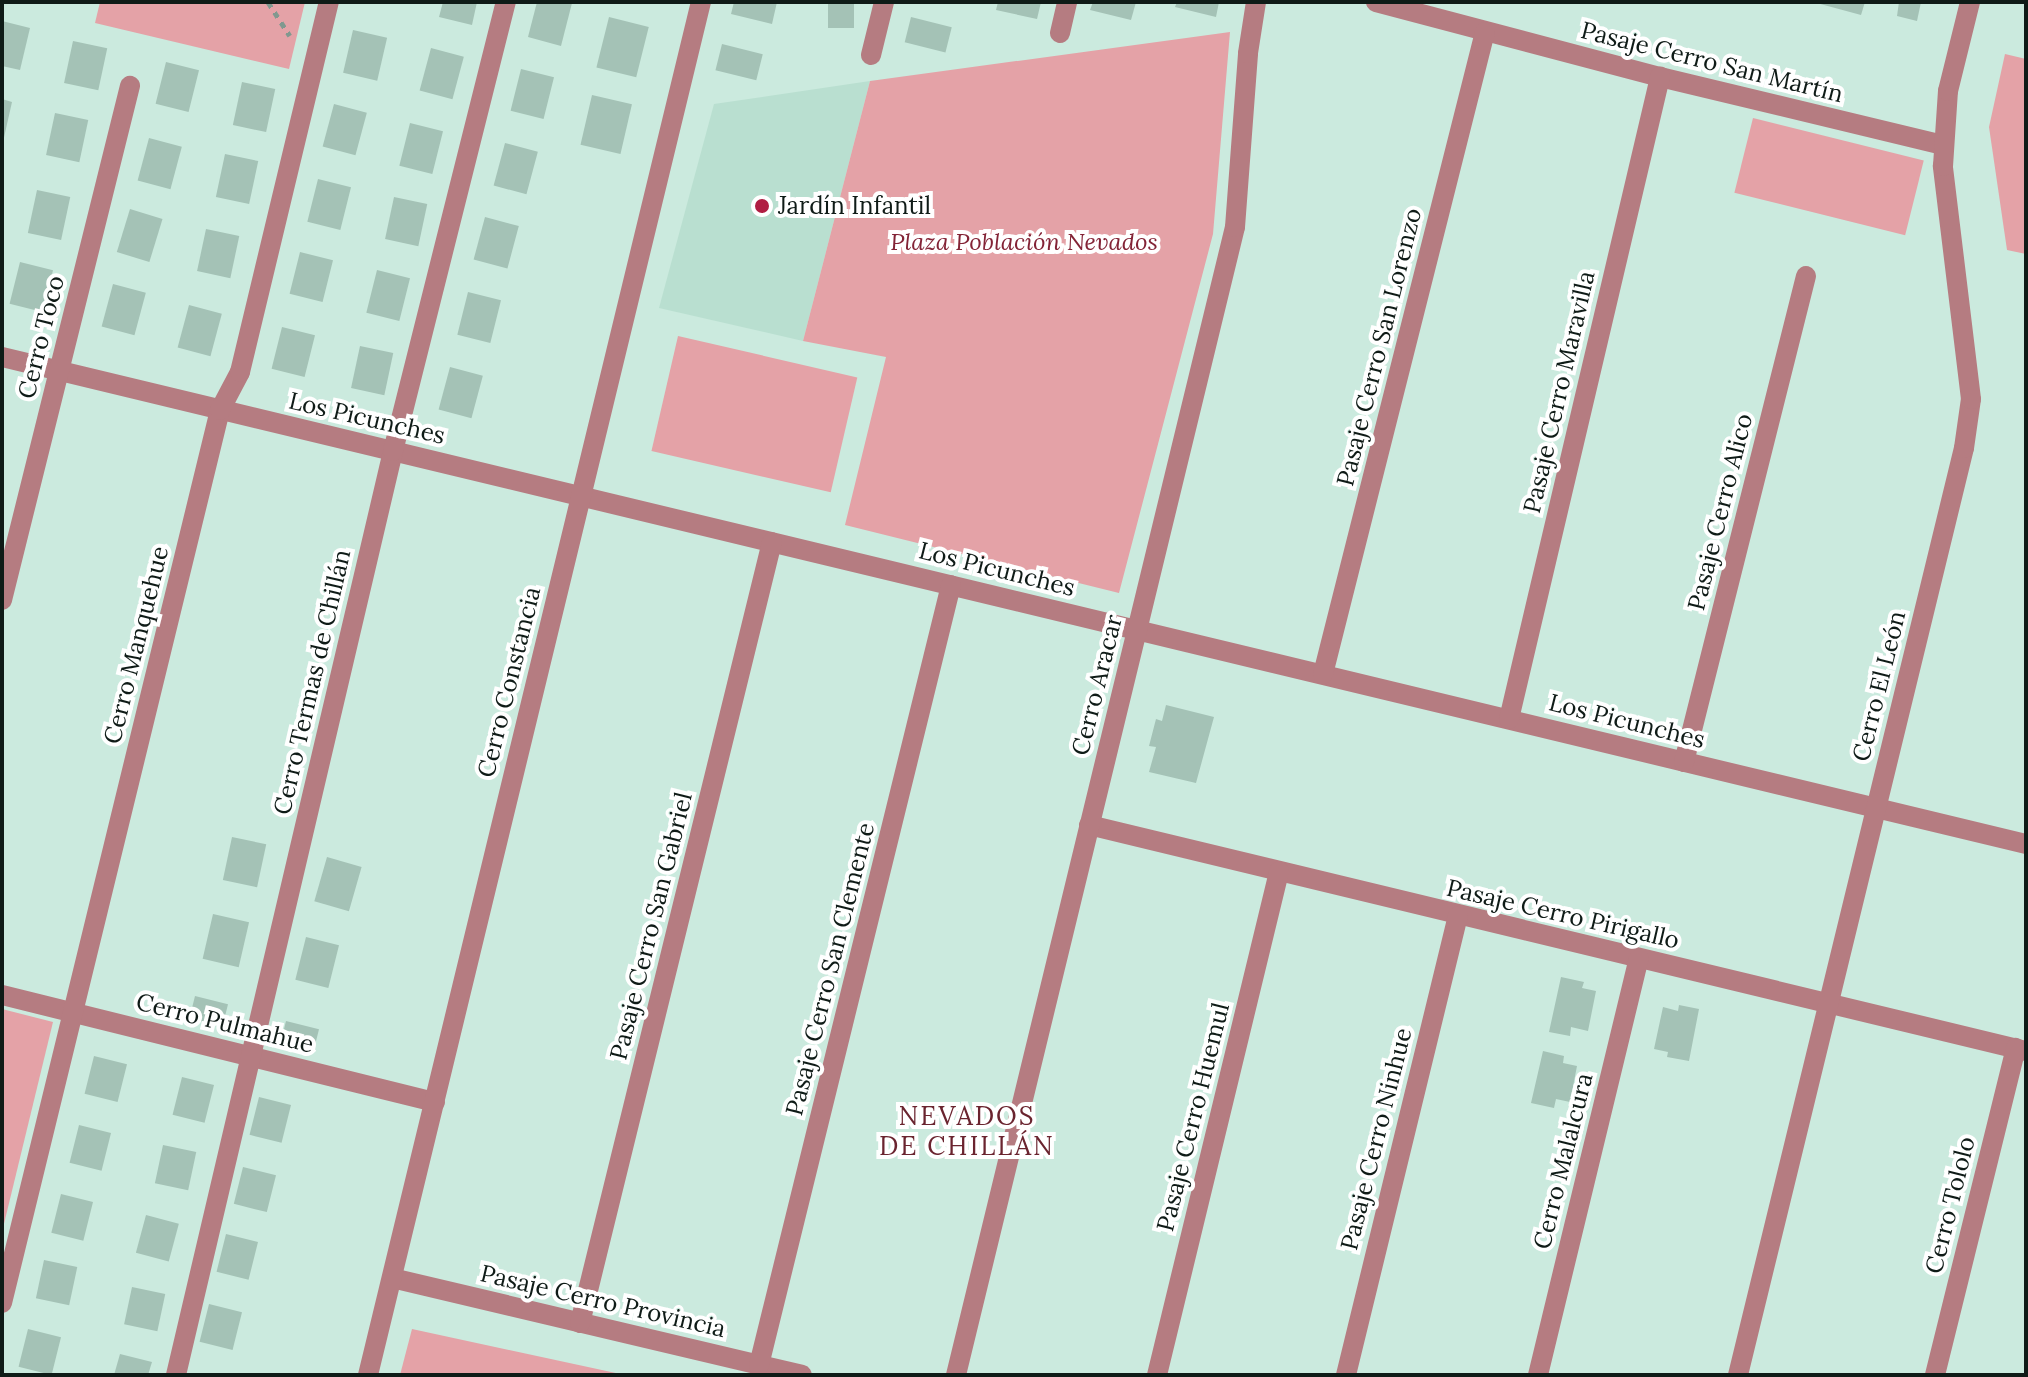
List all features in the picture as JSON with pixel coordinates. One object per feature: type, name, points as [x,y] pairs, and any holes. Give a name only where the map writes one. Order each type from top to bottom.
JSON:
[{"type":"street","name":"Cerro Manquehue","points":[[2,1303],[220,410],[240,372],[329,2]]},
{"type":"street","name":"Cerro Termas de Chillán","points":[[176,1375],[393,451],[506,2]]},
{"type":"street","name":"Cerro Constancia","points":[[368,1375],[701,2]]},
{"type":"street","points":[[871,55],[884,2]]},
{"type":"street","points":[[1060,33],[1067,2]]},
{"type":"street","name":"Cerro Aracar","points":[[956,1375],[1235,227],[1248,53],[1256,2]]},
{"type":"street","name":"Pasaje Cerro San Martín","points":[[1376,2],[1660,77],[1943,145]]},
{"type":"street","name":"Cerro El León","points":[[1738,1375],[1964,448],[1971,399],[1946,202],[1943,145],[1948,91],[1970,2]]},
{"type":"street","name":"Pasaje Cerro San Lorenzo","points":[[1323,674],[1485,32]]},
{"type":"street","name":"Pasaje Cerro Maravilla","points":[[1509,719],[1660,77]]},
{"type":"street","name":"Cerro Toco","points":[[2,600],[130,86]]},
{"type":"street","name":"Pasaje Cerro Alico","points":[[1684,762],[1806,276]]},
{"type":"street","name":"Los Picunches","points":[[2,357],[2026,844]]},
{"type":"street","name":"Pasaje Cerro San Gabriel","points":[[580,1323],[772,542]]},
{"type":"street","name":"Pasaje Cerro San Clemente","points":[[759,1365],[951,585]]},
{"type":"street","name":"Pasaje Cerro Pirigallo","points":[[1089,825],[2021,1050]]},
{"type":"street","name":"Pasaje Cerro Huemul","points":[[1157,1375],[1279,872]]},
{"type":"street","name":"Pasaje Cerro Ninhue","points":[[1346,1375],[1458,916]]},
{"type":"street","name":"Cerro Malalcura","points":[[1538,1375],[1639,959]]},
{"type":"street","name":"Cerro Pulmahue","points":[[2,995],[435,1102]]},
{"type":"street","name":"Cerro Tololo","points":[[1935,1375],[2021,1050]]},
{"type":"street","name":"Pasaje Cerro Provincia","points":[[392,1278],[802,1375]]},
{"type":"shaded area","name":"Jardín Infantil","points":[[870,81],[803,341],[659,308],[714,104]]},
{"type":"green space","points":[[100,2],[305,2],[289,69],[95,23]]},
{"type":"green space","name":"Plaza Población Nevados","points":[[1230,32],[1213,234],[1119,593],[845,525],[886,357],[803,341],[870,81]]},
{"type":"green space","points":[[2005,54],[2026,59],[2026,254],[2007,250],[1989,127]]},
{"type":"green space","points":[[1753,118],[1924,161],[1905,235],[1734,193]]},
{"type":"green space","points":[[678,336],[857,377],[831,492],[651,451]]},
{"type":"green space","points":[[2,1009],[53,1022],[2,1232]]},
{"type":"green space","points":[[412,1329],[625,1375],[400,1375]]},
{"type":"building","points":[[443,2],[477,2],[472,25],[439,17]]},
{"type":"building","points":[[537,2],[572,3],[561,46],[528,37]]},
{"type":"building","points":[[734,2],[777,2],[772,24],[731,14]]},
{"type":"building","points":[[828,2],[854,2],[854,28],[828,28]]},
{"type":"building","points":[[998,2],[1041,2],[1037,19],[996,10]]},
{"type":"building","points":[[1093,2],[1136,2],[1131,20],[1090,10]]},
{"type":"building","points":[[1177,2],[1219,2],[1216,17],[1175,7]]},
{"type":"building","points":[[1813,2],[1865,2],[1861,15]]},
{"type":"building","points":[[1899,2],[1921,2],[1917,21],[1897,16]]},
{"type":"building","points":[[609,17],[649,27],[636,77],[596,67]]},
{"type":"building","points":[[911,17],[952,27],[945,52],[905,42]]},
{"type":"building","points":[[2,21],[30,28],[20,70],[2,66]]},
{"type":"building","points":[[353,30],[387,38],[377,81],[343,73]]},
{"type":"building","points":[[73,41],[107,48],[98,90],[64,83]]},
{"type":"building","points":[[722,44],[763,54],[756,80],[715,70]]},
{"type":"building","points":[[431,48],[464,57],[452,99],[420,91]]},
{"type":"building","points":[[166,62],[199,70],[189,112],[156,104]]},
{"type":"building","points":[[521,69],[554,77],[544,119],[511,111]]},
{"type":"building","points":[[242,82],[275,89],[266,132],[233,125]]},
{"type":"building","points":[[592,95],[632,104],[620,154],[581,145]]},
{"type":"building","points":[[2,99],[12,102],[3,142],[2,142]]},
{"type":"building","points":[[334,104],[367,113],[355,155],[323,147]]},
{"type":"building","points":[[55,113],[88,120],[79,162],[46,155]]},
{"type":"building","points":[[410,123],[443,131],[432,174],[399,166]]},
{"type":"building","points":[[149,138],[182,147],[170,189],[138,181]]},
{"type":"building","points":[[505,143],[538,152],[526,194],[494,186]]},
{"type":"building","points":[[225,154],[258,161],[249,204],[216,197]]},
{"type":"building","points":[[318,179],[351,187],[340,230],[307,222]]},
{"type":"building","points":[[37,190],[70,197],[61,240],[28,233]]},
{"type":"building","points":[[394,197],[427,204],[418,246],[385,239]]},
{"type":"building","points":[[130,209],[163,219],[149,262],[117,252]]},
{"type":"building","points":[[485,217],[519,226],[507,269],[474,260]]},
{"type":"building","points":[[206,229],[239,236],[230,278],[197,271]]},
{"type":"building","points":[[300,252],[333,260],[323,302],[290,294]]},
{"type":"building","points":[[20,262],[53,270],[43,312],[10,304]]},
{"type":"building","points":[[377,270],[410,278],[399,321],[366,313]]},
{"type":"building","points":[[113,284],[146,293],[134,335],[102,327]]},
{"type":"building","points":[[468,292],[501,300],[490,343],[457,335]]},
{"type":"building","points":[[189,305],[222,314],[210,356],[178,348]]},
{"type":"building","points":[[282,327],[315,335],[305,377],[272,369]]},
{"type":"building","points":[[360,346],[393,353],[384,395],[351,388]]},
{"type":"building","points":[[450,367],[483,376],[471,418],[439,410]]},
{"type":"building","points":[[1166,705],[1214,717],[1196,783],[1149,772],[1156,747],[1149,746],[1156,719],[1162,721]]},
{"type":"building","points":[[232,837],[266,844],[257,887],[223,880]]},
{"type":"building","points":[[327,857],[362,867],[349,911],[314,901]]},
{"type":"building","points":[[213,914],[249,922],[239,967],[203,959]]},
{"type":"building","points":[[306,937],[339,945],[328,988],[295,980]]},
{"type":"building","points":[[1561,977],[1584,982],[1582,988],[1596,991],[1588,1031],[1571,1027],[1570,1036],[1549,1032]]},
{"type":"building","points":[[195,996],[228,1004],[222,1027],[189,1018]]},
{"type":"building","points":[[1679,1005],[1699,1009],[1689,1061],[1667,1057],[1668,1052],[1654,1049],[1663,1007],[1678,1011]]},
{"type":"building","points":[[286,1021],[319,1029],[314,1051],[281,1042]]},
{"type":"building","points":[[1543,1051],[1564,1056],[1563,1063],[1577,1066],[1570,1102],[1556,1099],[1554,1108],[1531,1103]]},
{"type":"building","points":[[94,1056],[127,1064],[118,1102],[85,1094]]},
{"type":"building","points":[[182,1077],[214,1085],[205,1123],[173,1115]]},
{"type":"building","points":[[259,1097],[291,1105],[282,1143],[250,1135]]},
{"type":"building","points":[[79,1125],[111,1133],[102,1171],[70,1163]]},
{"type":"building","points":[[163,1145],[196,1152],[188,1190],[155,1183]]},
{"type":"building","points":[[243,1167],[276,1175],[267,1212],[234,1204]]},
{"type":"building","points":[[61,1194],[93,1202],[83,1241],[51,1233]]},
{"type":"building","points":[[146,1215],[179,1224],[169,1261],[136,1253]]},
{"type":"building","points":[[226,1234],[258,1242],[249,1280],[217,1272]]},
{"type":"building","points":[[44,1260],[77,1267],[69,1305],[36,1298]]},
{"type":"building","points":[[132,1287],[165,1294],[157,1331],[124,1324]]},
{"type":"building","points":[[209,1304],[242,1312],[233,1350],[200,1342]]},
{"type":"building","points":[[28,1329],[61,1337],[52,1375],[19,1367]]},
{"type":"building","points":[[120,1354],[152,1362],[148,1375],[114,1375]]},
{"type":"place","name":"Jardín Infantil","points":[[762,206]]},
{"type":"district","name":"NEVADOS DE CHILLÁN","points":[[967,1131]]}]
